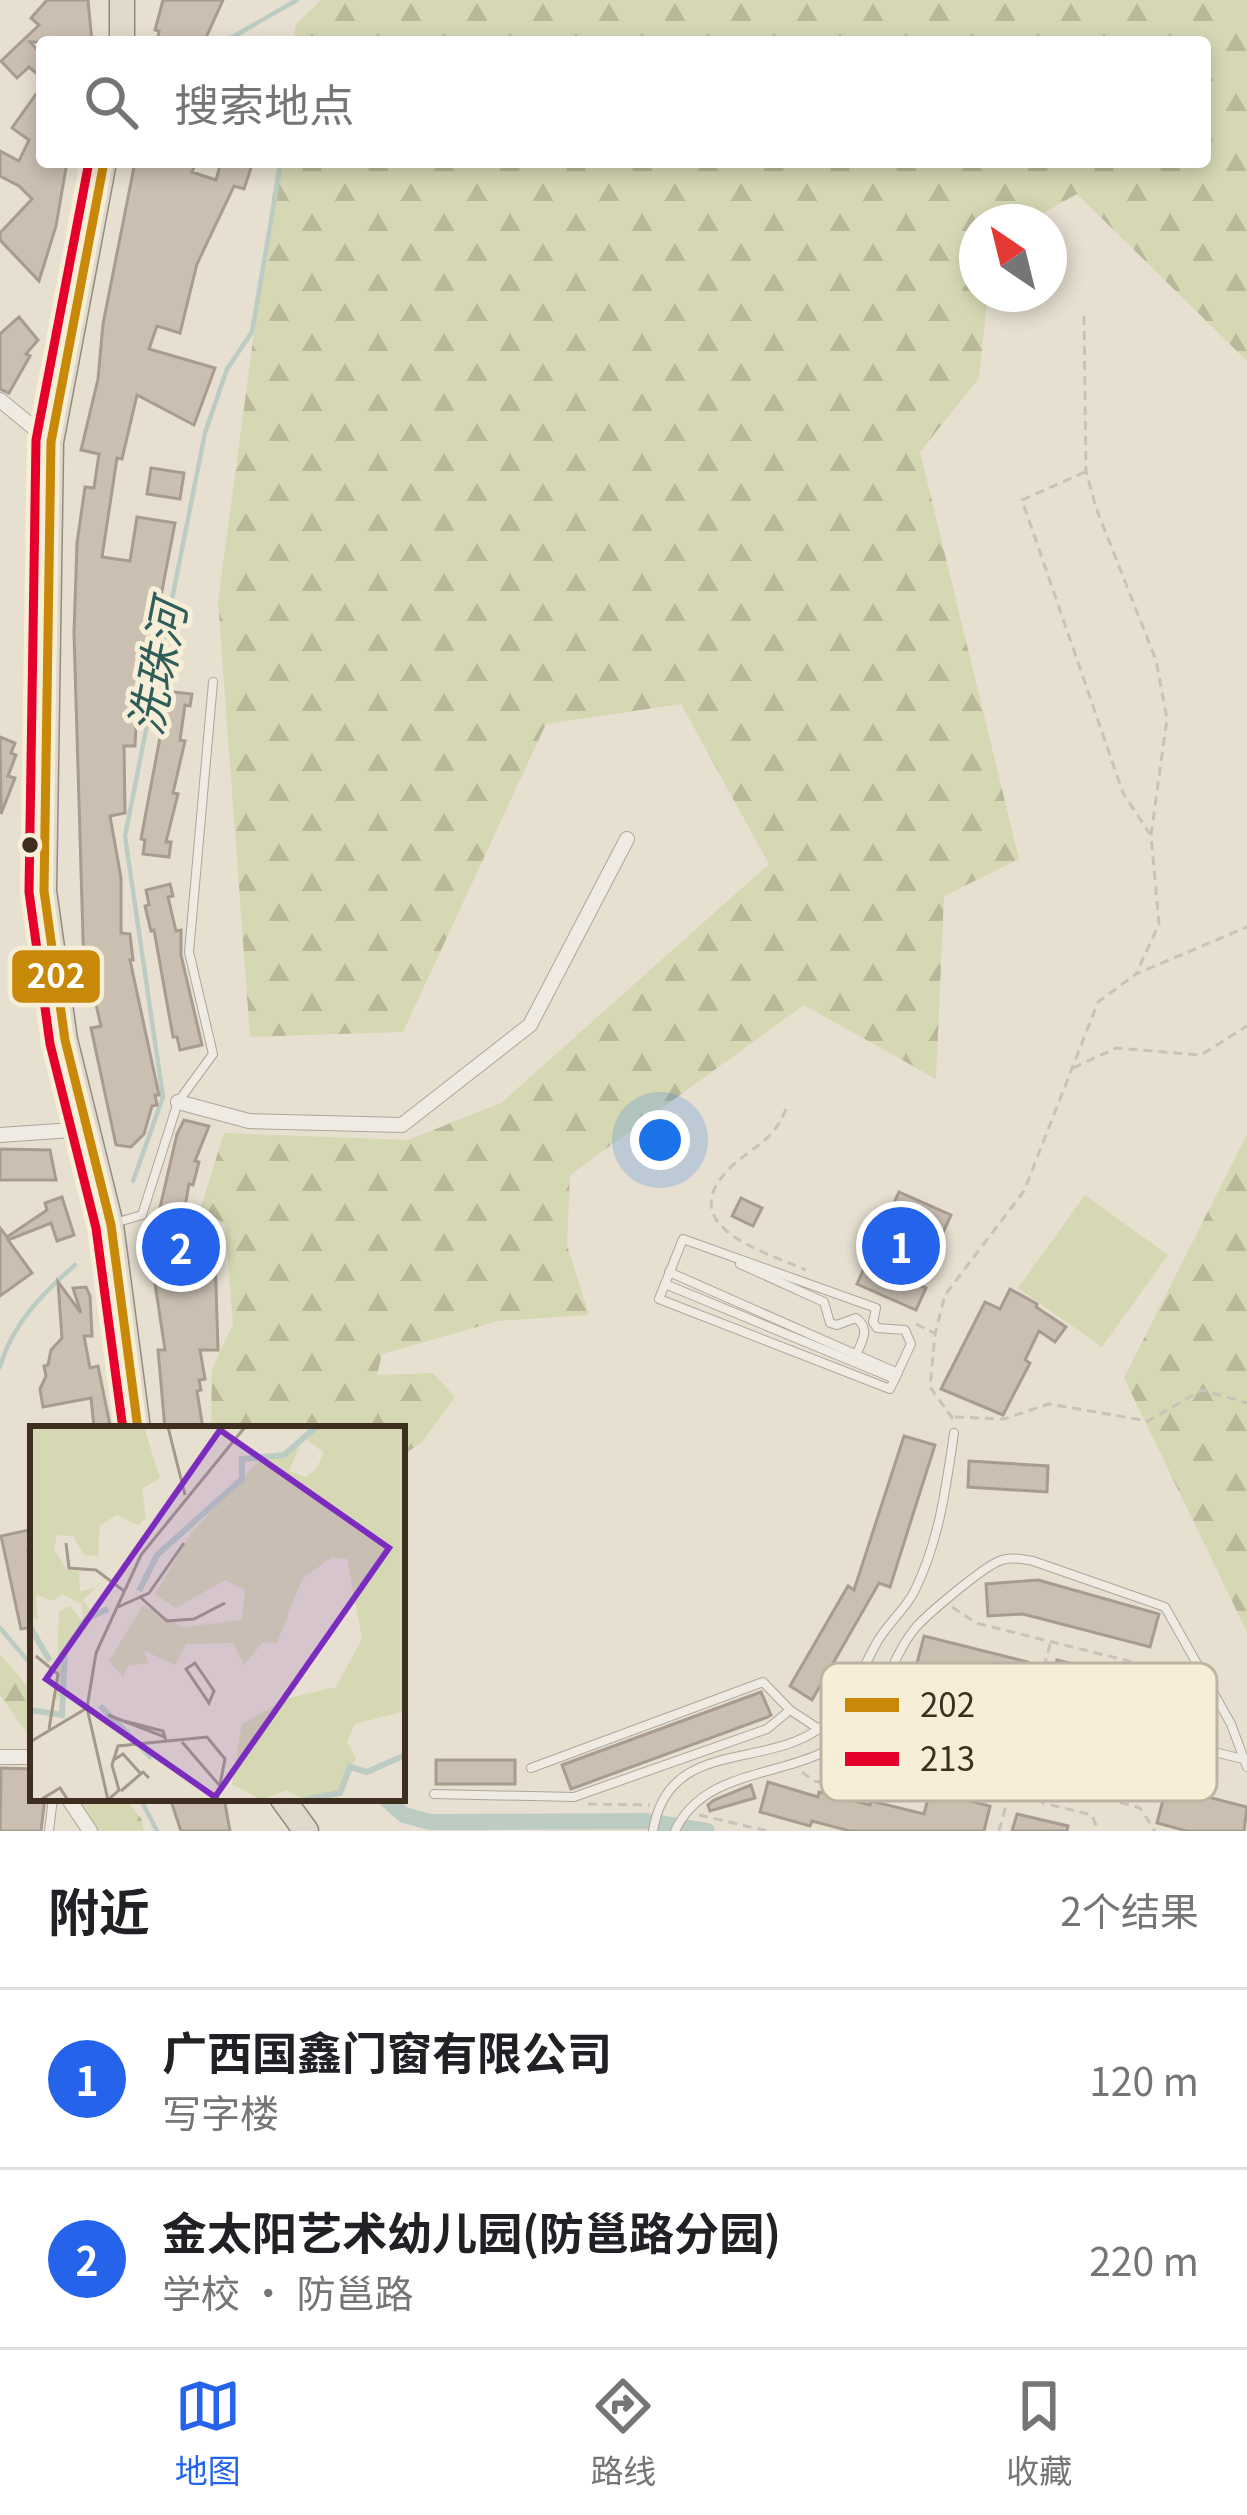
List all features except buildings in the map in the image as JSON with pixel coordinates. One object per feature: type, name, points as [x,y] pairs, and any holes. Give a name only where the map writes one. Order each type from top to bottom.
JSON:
[{"type":"highway","points":[[122,0],[122,36]]},
{"type":"highway","points":[[103,168],[51,442],[44,891],[64,1040],[111,1225],[138,1426]]},
{"type":"highway","points":[[284,1801],[306,1831]]},
{"type":"street","points":[[0,400],[51,442]]},
{"type":"street","points":[[178,1102],[249,1121],[402,1125],[530,1025],[626,839]]},
{"type":"street","points":[[0,1135],[87,1129]]},
{"type":"street","points":[[70,1801],[90,1831]]},
{"type":"lane","points":[[111,1225],[142,1215],[178,1102],[214,1054],[189,952],[213,682]]},
{"type":"lane","points":[[683,1239],[876,1308],[873,1322],[877,1328],[888,1332],[898,1328],[909,1336],[910,1344],[890,1389],[659,1298],[683,1239]]},
{"type":"lane","points":[[683,1239],[824,1303],[830,1323],[856,1318],[865,1335],[856,1355]]},
{"type":"lane","points":[[670,1272],[896,1376]]},
{"type":"lane","points":[[665,1284],[896,1376]]},
{"type":"lane","points":[[866,1663],[912,1596],[940,1528],[954,1432]]},
{"type":"lane","points":[[897,1663],[916,1628],[998,1562],[1011,1557],[1166,1607],[1198,1663]]},
{"type":"lane","points":[[531,1768],[763,1682],[790,1710],[820,1729],[798,1741],[710,1762],[674,1782],[658,1804],[653,1831]]},
{"type":"lane","points":[[1217,1698],[1245,1763]]},
{"type":"lane","points":[[434,1794],[574,1797],[766,1729],[790,1710]]},
{"type":"lane","points":[[675,1831],[684,1812],[708,1791],[821,1754]]},
{"type":"lane","points":[[49,1831],[53,1801]]},
{"type":"path","points":[[1084,316],[1085,471],[1156,660],[1167,718],[1151,836],[1159,924],[1136,974]]},
{"type":"path","points":[[1085,471],[1022,500],[1124,793],[1151,836]]},
{"type":"path","points":[[954,1432],[953,1417],[929,1387],[945,1295],[1024,1191],[1098,1002],[1136,974],[1247,927]]},
{"type":"path","points":[[1072,1069],[1116,1048],[1201,1054],[1247,1026]]},
{"type":"path","points":[[786,1108],[778,1131],[729,1169],[718,1185],[712,1202],[714,1218],[726,1235],[822,1277]]},
{"type":"path","points":[[953,1417],[1004,1419],[1049,1404],[1148,1421],[1202,1390],[1247,1403]]},
{"type":"path","points":[[947,1603],[976,1623],[1139,1663]]},
{"type":"path","points":[[1045,1663],[1051,1640]]},
{"type":"path","points":[[791,1764],[821,1782]]},
{"type":"path","points":[[574,1797],[586,1804],[658,1804]]},
{"type":"path","points":[[999,1831],[1006,1801]]},
{"type":"path","points":[[1042,1801],[1092,1815],[1098,1831]]},
{"type":"path","points":[[1115,1801],[1140,1808],[1155,1831]]},
{"type":"path","points":[[718,1820],[767,1831]]},
{"type":"green space","points":[[321,0],[1247,0],[1247,361],[1077,194],[1059,204],[959,204],[959,312],[986,312],[979,378],[920,452],[1019,859],[944,896],[936,1079],[804,1005],[570,1175],[567,1245],[589,1315],[498,1321],[382,1354],[377,1375],[433,1373],[455,1397],[422,1442],[405,1454],[405,1426],[211,1426],[212,1369],[233,1324],[225,1225],[201,1207],[224,1133],[408,1140],[501,1103],[769,864],[681,704],[546,724],[403,1032],[250,1037],[218,601],[276,168],[1211,168],[1211,36],[294,36],[296,24]]},
{"type":"green space","points":[[1247,1134],[1247,1632],[1124,1378]]},
{"type":"green space","points":[[1085,1195],[1168,1255],[1102,1347],[1018,1288]]},
{"type":"green space","points":[[0,1654],[30,1689],[30,1738],[0,1695]]},
{"type":"green space","points":[[75,1801],[127,1801],[141,1818],[144,1831],[96,1831]]},
{"type":"waterway","name":"洗珠河","points":[[234,36],[297,0]]},
{"type":"waterway","name":"洗珠河","points":[[133,1181],[163,1097],[125,836],[205,433],[227,369],[252,332],[280,168]]},
{"type":"waterway","name":"洗珠河","points":[[0,1367],[30,1310],[75,1265]]},
{"type":"waterway","name":"洗珠河","points":[[0,1628],[30,1663]]},
{"type":"waterway","name":"洗珠河","points":[[142,1801],[157,1831]]},
{"type":"waterway","points":[[388,1801],[404,1815],[430,1822],[646,1821],[707,1831]]},
{"type":"transit line","name":"213","points":[[88,168],[36,440],[29,892],[50,1044],[96,1228],[123,1426]]},
{"type":"transit line","name":"202","points":[[103,168],[51,442],[44,891],[65,1040],[111,1225],[138,1426]]},
{"type":"place","name":"广西国鑫门窗有限公司","points":[[901,1246]]},
{"type":"place","name":"金太阳艺术幼儿园(防邕路分园)","points":[[181,1247]]}]
